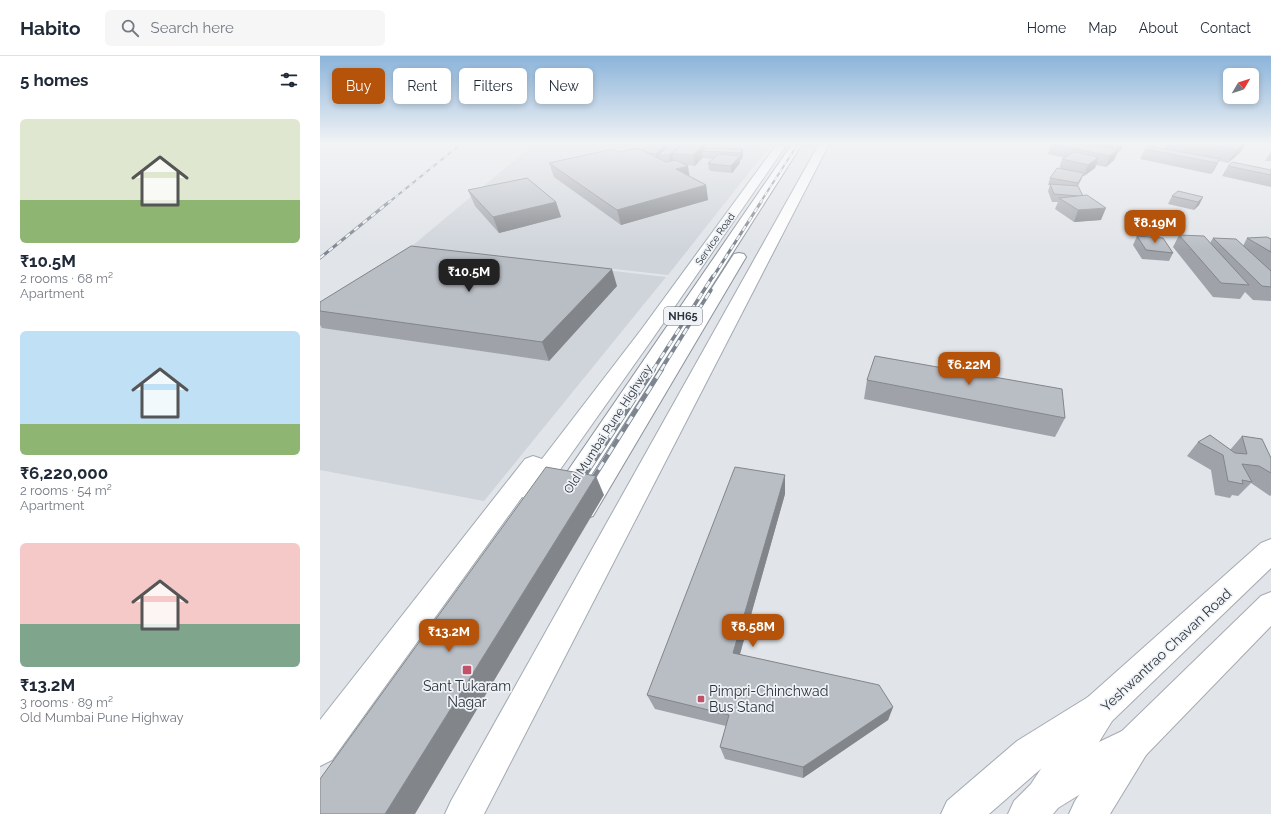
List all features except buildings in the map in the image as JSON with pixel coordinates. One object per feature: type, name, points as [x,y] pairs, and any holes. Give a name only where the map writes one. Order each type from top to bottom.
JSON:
[{"type":"main road","name":"Service Road","points":[[329,772],[567,440],[647,334],[757,179]]},
{"type":"main road","name":"Old Mumbai Pune Highway","points":[[547,521],[774,179]]},
{"type":"main road","name":"Old Mumbai Pune Highway","points":[[569,535],[787,179]]},
{"type":"main road","points":[[464,814],[805,179]]},
{"type":"main road","points":[[320,748],[612,361],[647,334]]},
{"type":"main road","name":"Yeshwantrao Chavan Road","points":[[1036,805],[1100,709],[1271,551]]},
{"type":"main road","name":"Yeshwantrao Chavan Road","points":[[1036,805],[1106,757],[1134,743],[1271,606]]},
{"type":"main road","points":[[960,814],[1030,754],[1100,709]]},
{"type":"main road","points":[[1088,814],[1134,743]]},
{"type":"shaded area","points":[[492,179],[744,179],[668,275],[412,246]]},
{"type":"shaded area","points":[[410,248],[666,277],[484,501],[320,470],[320,316]]},
{"type":"railway","points":[[388,203],[417,179]]},
{"type":"railway","points":[[760,203],[775,179]]},
{"type":"railway","points":[[320,258],[389,202]]},
{"type":"railway","points":[[713,277],[761,202]]},
{"type":"railway","points":[[653,370],[713,276]]},
{"type":"railway","points":[[661,370],[711,290]]},
{"type":"railway","points":[[580,483],[654,369]]},
{"type":"railway","points":[[589,485],[662,369]]},
{"type":"place","name":"Sant Tukaram Nagar","points":[[467,670]]},
{"type":"place","name":"Pimpri-Chinchwad Bus Stand","points":[[701,699]]}]
